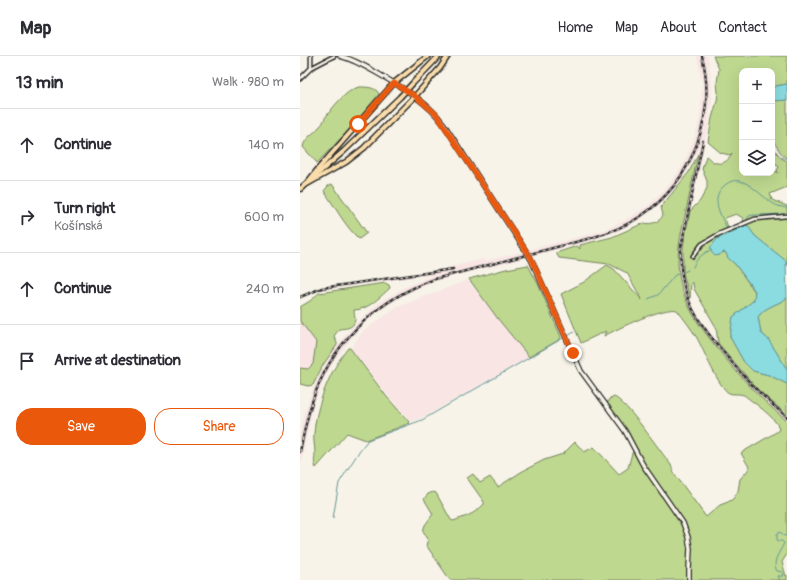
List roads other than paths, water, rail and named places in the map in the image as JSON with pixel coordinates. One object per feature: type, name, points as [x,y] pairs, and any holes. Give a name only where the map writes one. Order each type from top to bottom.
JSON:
[{"type":"main road","points":[[307,184],[319,168],[394,83],[428,56]]},
{"type":"main road","points":[[300,189],[344,151],[400,97],[439,56]]},
{"type":"main road","points":[[307,184],[325,175],[356,155],[415,96],[440,68],[448,56]]},
{"type":"street","points":[[311,56],[311,68]]},
{"type":"street","points":[[300,79],[311,68],[334,56]]},
{"type":"street","points":[[341,56],[357,61],[415,96],[436,114],[443,123],[528,253],[581,371],[622,427],[642,465],[683,523],[690,548],[688,570],[689,580]]},
{"type":"street","points":[[693,256],[702,244],[719,234],[755,219],[787,216]]},
{"type":"water","points":[[787,84],[787,100],[775,101],[776,86]]},
{"type":"water","points":[[747,225],[755,236],[786,261],[787,298],[767,308],[758,317],[761,333],[768,339],[787,369],[787,384],[769,375],[753,371],[744,362],[730,337],[733,317],[754,300],[755,291],[735,264],[728,258],[726,253],[724,252],[715,256],[710,248],[717,239]]},
{"type":"waterway","points":[[782,157],[787,159]]},
{"type":"waterway","points":[[727,229],[718,209],[717,199],[721,189],[728,183],[736,181],[743,182],[771,202],[778,206],[787,208]]},
{"type":"waterway","points":[[747,219],[749,216],[753,215],[787,214]]},
{"type":"waterway","points":[[693,267],[700,257],[711,250]]},
{"type":"waterway","points":[[684,272],[688,270]]},
{"type":"waterway","points":[[648,299],[658,295],[675,275],[679,273]]},
{"type":"waterway","points":[[568,336],[574,332]]},
{"type":"waterway","points":[[333,518],[339,483],[368,440],[422,420],[563,338]]},
{"type":"waterway","points":[[780,580],[778,576],[783,576],[784,574],[777,571],[775,564],[777,556],[784,543],[777,540],[777,534],[780,532],[787,536]]},
{"type":"railway","points":[[300,452],[311,406],[325,371],[336,353],[349,337],[363,322],[379,309],[415,287],[435,279],[610,232],[635,220],[659,202],[674,185],[687,166],[696,146],[703,124],[706,102],[706,79],[702,56]]},
{"type":"railway","points":[[703,141],[681,247],[681,265],[687,295],[692,308],[718,346],[756,390],[787,417]]},
{"type":"railway","points":[[300,297],[322,288],[453,269]]}]
